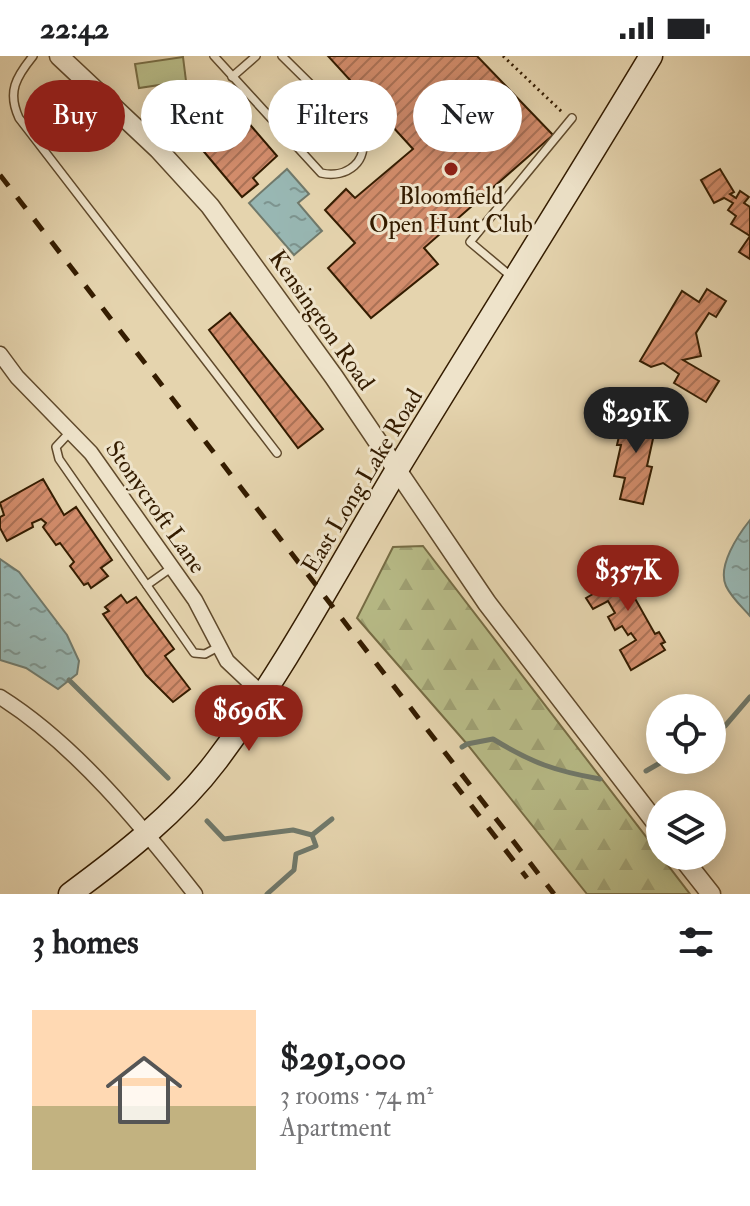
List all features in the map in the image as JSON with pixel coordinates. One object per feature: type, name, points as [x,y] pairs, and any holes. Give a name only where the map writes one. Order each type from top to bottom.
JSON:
[{"type":"main road","name":"East Long Lake Road","points":[[70,894],[147,833],[215,761],[262,694],[314,614],[397,470],[651,56]]},
{"type":"street","name":"Kensington Road","points":[[59,56],[158,149],[210,206],[298,325],[487,603],[646,810]]},
{"type":"street","name":"Stonycroft Lane","points":[[0,354],[17,377],[91,453],[201,609],[236,672],[262,694]]},
{"type":"street","points":[[0,697],[56,739],[147,833],[195,894]]},
{"type":"street","points":[[692,870],[711,894]]},
{"type":"lane","points":[[33,56],[14,83],[14,106],[19,118],[277,453]]},
{"type":"lane","points":[[214,56],[321,173],[333,176],[344,173],[361,159],[365,147],[361,134],[282,56]]},
{"type":"lane","points":[[232,77],[256,56]]},
{"type":"lane","points":[[515,279],[470,242],[572,118]]},
{"type":"lane","points":[[71,430],[56,447],[59,459],[194,653],[205,654],[220,646]]},
{"type":"lane","points":[[147,585],[172,568]]},
{"type":"path","points":[[503,56],[556,108],[572,118]]},
{"type":"green space","points":[[183,57],[186,80],[141,80],[139,88],[135,64]]},
{"type":"green space","points":[[423,546],[646,837],[646,870],[672,870],[690,894],[587,894],[467,744],[357,618],[393,547]]},
{"type":"water","points":[[287,169],[309,194],[298,203],[322,231],[294,255],[249,203]]},
{"type":"water","points":[[750,520],[750,616],[726,586],[724,569],[730,551]]},
{"type":"water","points":[[0,559],[19,572],[67,635],[79,661],[77,674],[58,689],[26,668],[0,660]]},
{"type":"building","name":"Bloomfield Open Hunt Club","points":[[328,56],[477,56],[500,80],[413,80],[413,149],[397,131],[397,80],[350,80]]},
{"type":"building","name":"Bloomfield Open Hunt Club","points":[[522,103],[553,135],[424,248],[438,264],[371,318],[328,268],[355,243],[325,210],[346,189],[355,198],[413,149],[413,152],[522,152]]},
{"type":"building","points":[[252,127],[268,146],[268,152],[277,156],[253,178],[258,184],[242,197],[204,152],[252,152]]},
{"type":"building","points":[[720,169],[734,192],[730,194],[736,198],[740,191],[749,197],[744,203],[750,207],[750,236],[731,224],[736,216],[728,210],[733,203],[724,198],[714,203],[701,180]]},
{"type":"building","points":[[750,236],[750,259],[739,252]]},
{"type":"building","points":[[707,289],[726,301],[716,317],[709,313],[696,333],[701,356],[683,360],[719,381],[706,402],[674,383],[679,374],[663,363],[651,367],[640,361],[682,291],[699,302]]},
{"type":"building","points":[[230,313],[323,429],[298,448],[209,330]]},
{"type":"building","points":[[629,410],[658,416],[647,466],[652,467],[643,504],[620,499],[625,478],[614,476],[622,423],[626,424]]},
{"type":"building","points":[[43,479],[64,515],[76,507],[112,560],[101,568],[108,576],[91,588],[88,583],[84,585],[70,566],[74,562],[60,543],[56,545],[41,519],[7,541],[0,528],[0,517],[4,515],[0,503]]},
{"type":"building","points":[[608,553],[628,554],[627,565],[631,565],[627,585],[631,586],[655,634],[659,632],[665,642],[661,644],[665,650],[631,670],[620,650],[636,640],[622,626],[615,630],[608,617],[615,613],[608,601],[593,609],[586,598],[607,586]]},
{"type":"building","points":[[121,595],[127,603],[136,597],[174,649],[165,656],[190,689],[173,702],[146,675],[103,614],[109,611],[105,607]]},
{"type":"waterway","points":[[69,680],[168,778]]},
{"type":"waterway","points":[[726,725],[750,697]]},
{"type":"waterway","points":[[462,747],[493,739],[544,765],[600,779]]},
{"type":"waterway","points":[[312,835],[332,819]]},
{"type":"waterway","points":[[207,821],[224,839],[293,830],[312,835],[316,846],[296,854],[294,870],[267,894]]},
{"type":"railway","points":[[0,175],[554,894]]},
{"type":"railway","points":[[454,783],[527,878]]},
{"type":"place","name":"Bloomfield Open Hunt Club","points":[[451,169]]}]
